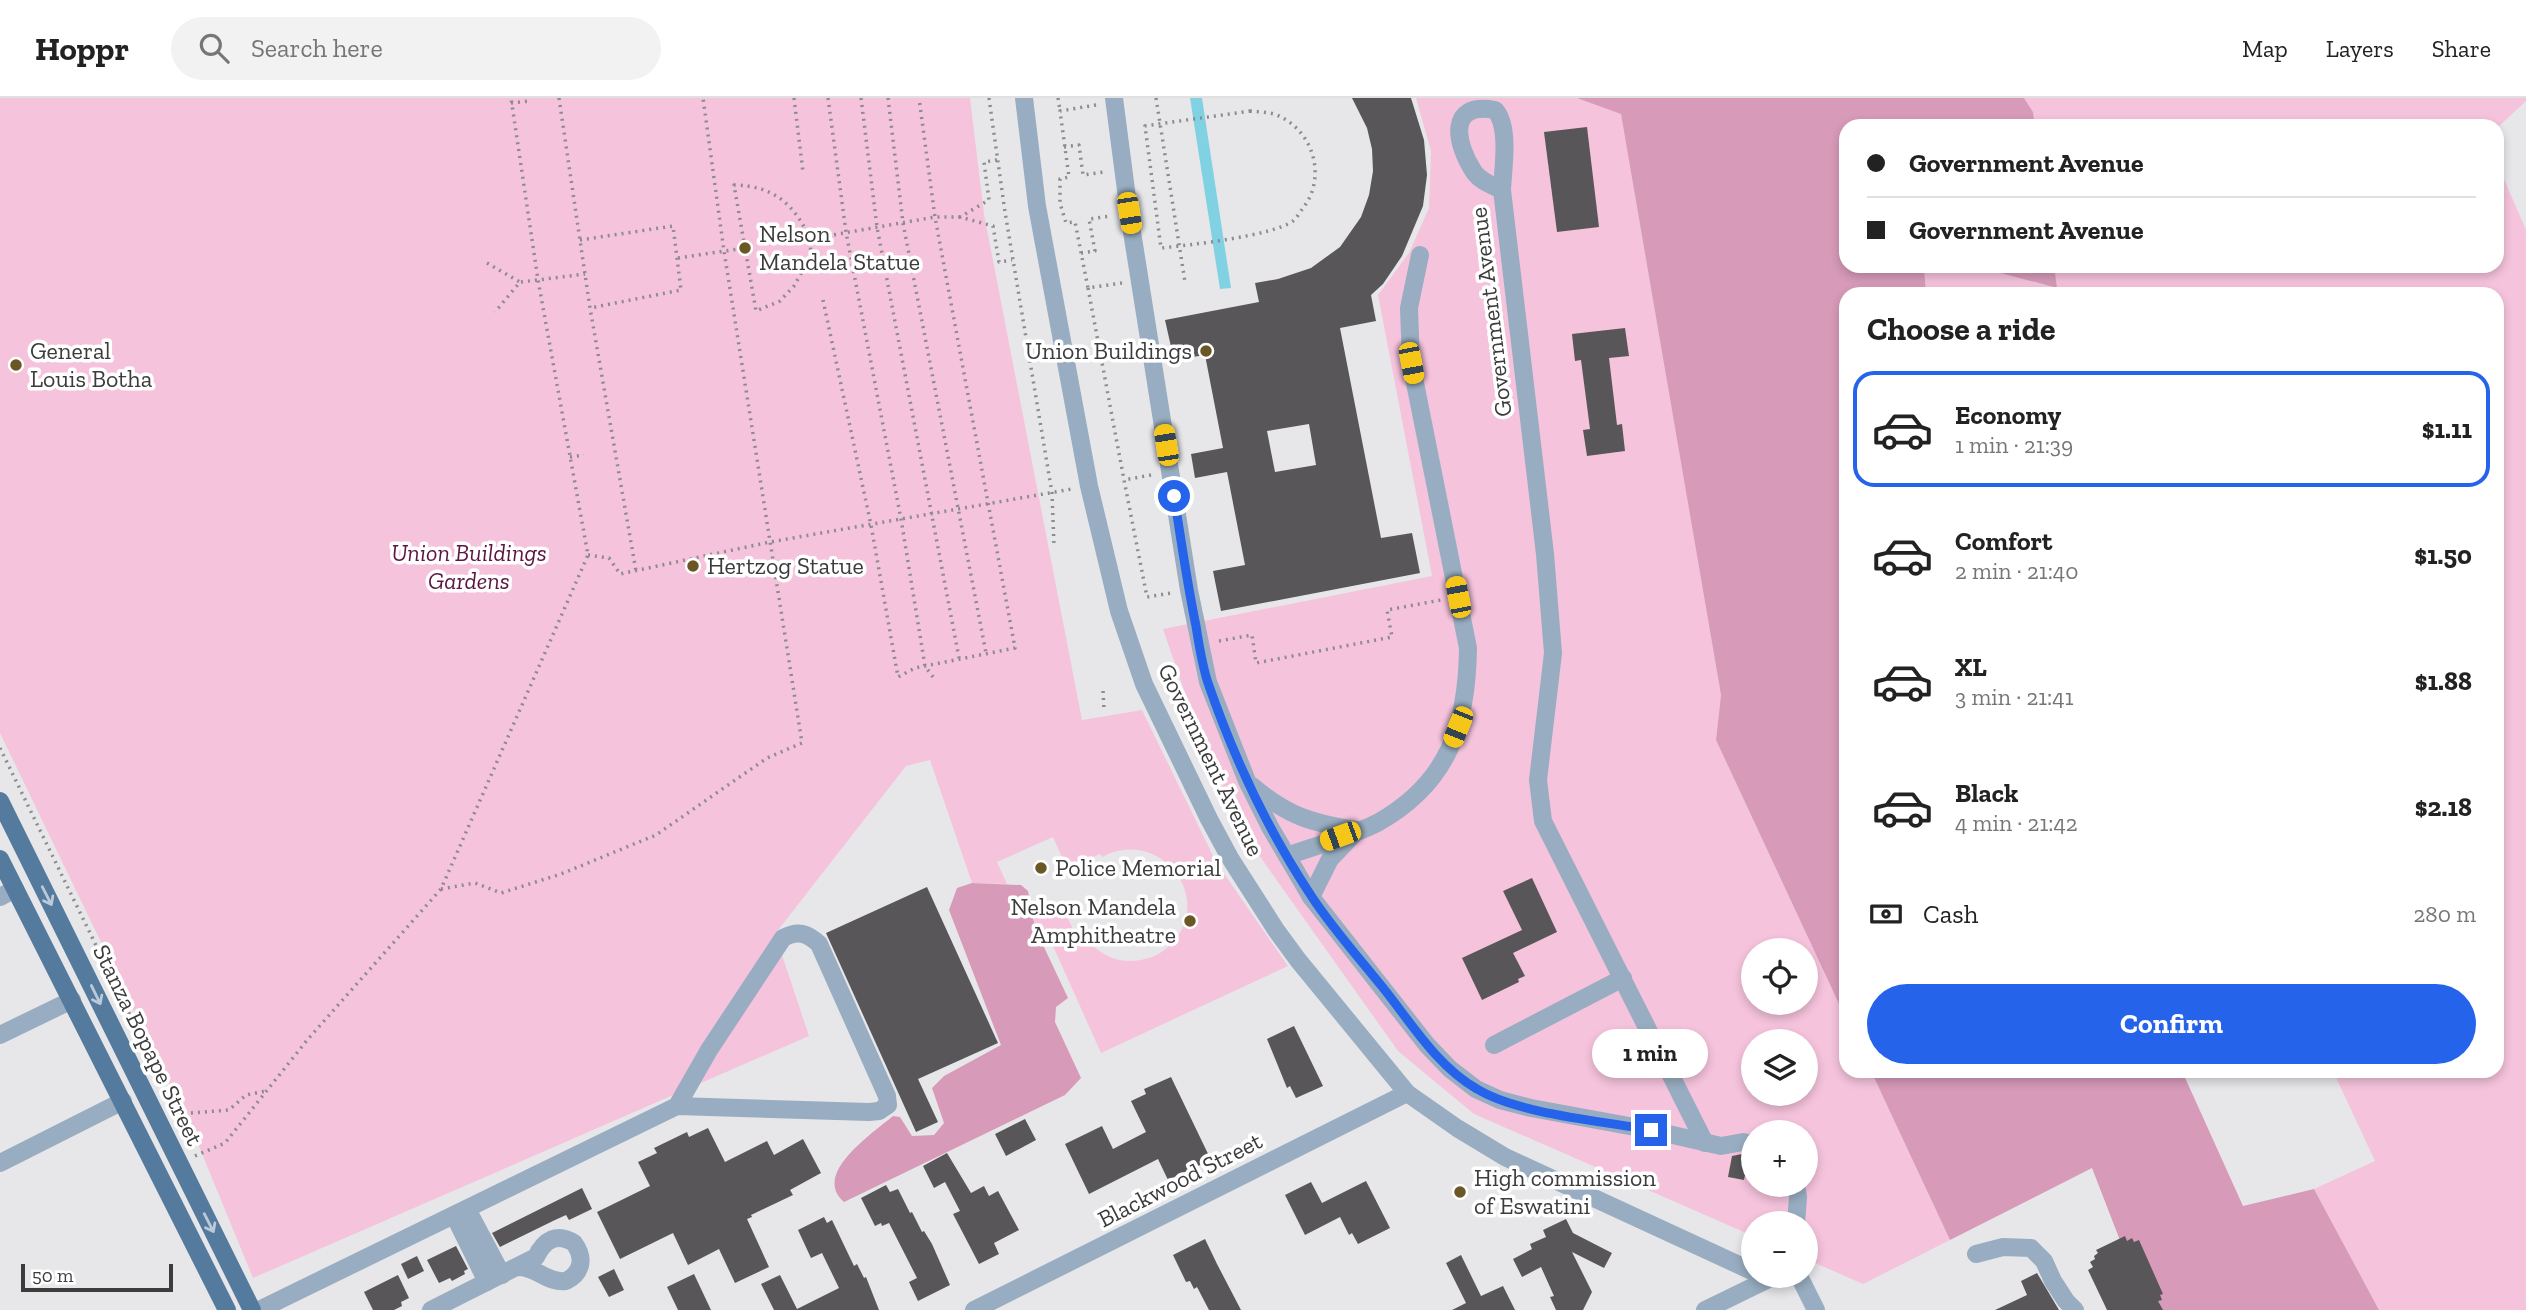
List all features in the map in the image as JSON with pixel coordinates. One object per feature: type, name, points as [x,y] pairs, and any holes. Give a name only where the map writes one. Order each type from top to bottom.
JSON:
[{"type":"main road","name":"Stanza Bopape Street","points":[[0,801],[251,1310]]},
{"type":"main road","name":"Stanza Bopape Street","points":[[0,859],[8,893],[72,1000],[227,1310]]},
{"type":"main road","points":[[204,1262],[234,1297],[251,1310]]},
{"type":"street","name":"Government Avenue","points":[[1024,98],[1037,206],[1089,486],[1110,579],[1130,649],[1144,684],[1230,858],[1276,930],[1407,1093],[1505,1157],[1741,1265]]},
{"type":"street","name":"Government Avenue","points":[[1114,98],[1129,213],[1170,472],[1189,590],[1208,682],[1247,781],[1311,897],[1427,1045],[1450,1069],[1476,1089],[1500,1100],[1531,1108],[1721,1146],[1741,1142]]},
{"type":"street","name":"Government Avenue","points":[[1502,190],[1545,554],[1553,653],[1538,780],[1543,821],[1705,1143]]},
{"type":"street","points":[[1287,856],[1377,823],[1415,797],[1445,760],[1458,727],[1467,687],[1468,648],[1411,363],[1409,308],[1420,255]]},
{"type":"street","points":[[1247,781],[1270,801],[1291,814],[1315,822],[1359,830]]},
{"type":"street","points":[[1311,897],[1330,859],[1359,830]]},
{"type":"street","points":[[259,1310],[677,1106],[869,1112],[879,1111],[888,1105],[887,1096],[819,944],[809,935],[800,932],[783,937],[709,1050],[677,1106]]},
{"type":"street","points":[[1494,1045],[1623,978]]},
{"type":"street","points":[[0,1034],[72,1000]]},
{"type":"street","name":"Blackwood Street","points":[[974,1310],[1407,1093]]},
{"type":"street","points":[[0,1163],[123,1101]]},
{"type":"street","points":[[432,1310],[502,1275],[461,1212]]},
{"type":"street","points":[[1976,1254],[2003,1247],[2031,1248],[2045,1261],[2053,1281],[2075,1310]]},
{"type":"street","points":[[1704,1310],[1743,1288]]},
{"type":"street","points":[[1805,1288],[1816,1310]]},
{"type":"path","points":[[559,98],[590,307],[636,571]]},
{"type":"path","points":[[441,889],[475,883],[501,893],[561,874],[656,835],[767,758],[802,743],[724,251],[704,98]]},
{"type":"path","points":[[794,98],[803,172]]},
{"type":"path","points":[[828,98],[846,232],[901,519],[925,666],[933,677]]},
{"type":"path","points":[[861,98],[877,227],[959,659]]},
{"type":"path","points":[[888,98],[903,223],[986,653]]},
{"type":"path","points":[[823,300],[871,525],[898,677],[915,668],[1015,648],[935,218],[919,98]]},
{"type":"path","points":[[989,98],[1052,493],[1054,545]]},
{"type":"path","points":[[1058,98],[1069,177],[1060,179],[1060,203],[1066,223],[1075,222],[1147,597],[1189,590]]},
{"type":"path","points":[[1156,98],[1185,282]]},
{"type":"path","points":[[178,1162],[225,1143],[308,1039],[441,889],[588,555],[538,280],[511,100],[528,102]]},
{"type":"path","points":[[1060,110],[1096,105]]},
{"type":"path","points":[[1250,111],[1280,116],[1297,128],[1309,144],[1316,164],[1315,186],[1294,221],[1267,231],[1180,246],[1161,248],[1154,188],[1145,126],[1250,111]]},
{"type":"path","points":[[1064,147],[1079,145],[1083,175],[1104,172]]},
{"type":"path","points":[[960,217],[989,200],[984,162],[997,160]]},
{"type":"path","points":[[734,186],[752,186],[785,201],[801,218],[810,239],[811,256],[794,286],[780,301],[756,311],[745,248],[734,186]]},
{"type":"path","points":[[1147,188],[1154,188]]},
{"type":"path","points":[[1081,253],[1095,251],[1089,219],[1129,213]]},
{"type":"path","points":[[810,239],[935,218],[960,217],[993,226],[999,262],[1013,260]]},
{"type":"path","points":[[580,240],[673,226],[678,258],[681,290],[590,307]]},
{"type":"path","points":[[678,258],[745,248]]},
{"type":"path","points":[[488,263],[520,282],[585,274]]},
{"type":"path","points":[[495,312],[520,282]]},
{"type":"path","points":[[1088,288],[1122,283]]},
{"type":"path","points":[[570,457],[584,455]]},
{"type":"path","points":[[1124,480],[1170,472]]},
{"type":"path","points":[[588,555],[609,558],[620,574],[770,542],[1089,486]]},
{"type":"path","points":[[1199,645],[1252,635],[1256,663],[1392,637],[1387,610],[1458,597]]},
{"type":"path","points":[[1103,691],[1104,709]]},
{"type":"path","points":[[0,748],[178,1114],[229,1110],[246,1095],[266,1091]]},
{"type":"green space","name":"Union Buildings Gardens","points":[[0,98],[970,98],[984,214],[1082,720],[1142,710],[1216,862],[1288,966],[1101,1053],[1049,937],[1035,928],[1032,912],[1060,900],[1075,934],[1082,931],[1102,953],[1115,959],[1146,959],[1166,949],[1183,927],[1187,907],[1184,889],[1175,872],[1161,859],[1144,851],[1124,850],[1102,857],[1100,854],[1073,865],[1071,861],[1065,864],[1053,837],[997,862],[1007,884],[972,883],[930,760],[906,766],[775,934],[809,1036],[253,1278],[196,1139],[0,733]]},
{"type":"green space","points":[[1416,98],[1577,98],[1621,113],[1721,695],[1716,740],[1808,938],[1741,938],[1741,1015],[1818,1015],[1818,959],[1839,1004],[1839,1078],[1874,1078],[1950,1240],[1863,1284],[1818,1264],[1818,1211],[1741,1211],[1741,1231],[1474,1114],[1398,1051],[1246,837],[1200,737],[1163,629],[1432,576],[1378,295],[1409,253],[1429,208],[1431,151]]},
{"type":"green space","points":[[2024,98],[2526,98],[2504,121],[2504,119],[2034,119],[2033,112]]},
{"type":"green space","points":[[2504,179],[2526,230],[2526,1310],[2379,1310],[2314,1189],[2375,1161],[2336,1078],[2504,1078],[2504,287],[2056,287],[2055,273],[2504,273]]},
{"type":"green space","points":[[1924,273],[2000,273],[2052,287],[1926,287]]},
{"type":"shaded area","points":[[1577,98],[2024,98],[2033,112],[2034,119],[1839,119],[1839,273],[1924,273],[1926,287],[1839,287],[1839,1004],[1818,959],[1818,938],[1808,938],[1716,740],[1721,695],[1621,114]]},
{"type":"shaded area","points":[[2000,273],[2055,273],[2057,287]]},
{"type":"shaded area","points":[[972,883],[1021,885],[1028,891],[1035,928],[1068,998],[1056,1007],[1055,1022],[1081,1078],[1065,1095],[844,1202],[836,1191],[835,1179],[840,1167],[860,1143],[893,1116],[900,1117],[912,1136],[934,1135],[944,1123],[932,1088],[944,1076],[1001,1045],[949,910],[957,888]]},
{"type":"shaded area","points":[[1874,1078],[2185,1078],[2243,1206],[2314,1189],[2379,1310],[2147,1310],[2092,1168],[1950,1240]]},
{"type":"water","points":[[1190,98],[1202,98],[1231,288],[1220,289]]},
{"type":"building","name":"Union Buildings","points":[[1352,98],[1411,98],[1424,140],[1427,175],[1423,206],[1402,256],[1383,284],[1371,295],[1376,321],[1340,328],[1381,538],[1412,533],[1420,573],[1221,611],[1213,571],[1245,565],[1227,472],[1195,478],[1191,454],[1223,448],[1205,355],[1174,360],[1165,320],[1259,302],[1255,283],[1311,268],[1340,247],[1361,217],[1369,195],[1373,171],[1367,128]],"holes":[[[1309,424],[1316,465],[1275,472],[1267,431]]]},
{"type":"building","points":[[1587,127],[1599,227],[1557,232],[1544,132]]},
{"type":"building","points":[[1625,328],[1629,356],[1609,358],[1617,425],[1622,424],[1625,451],[1587,456],[1583,430],[1590,429],[1581,360],[1575,361],[1572,334]]},
{"type":"building","points":[[1532,878],[1557,932],[1513,953],[1525,976],[1518,979],[1519,982],[1482,1000],[1462,958],[1522,930],[1503,891]]},
{"type":"building","points":[[927,887],[998,1043],[918,1079],[938,1122],[916,1132],[826,933]]},
{"type":"building","points":[[1294,1026],[1323,1086],[1296,1098],[1290,1086],[1287,1088],[1267,1039]]},
{"type":"building","points":[[1171,1077],[1211,1160],[1168,1180],[1158,1159],[1089,1194],[1065,1144],[1102,1126],[1113,1149],[1146,1132],[1131,1101],[1146,1094],[1144,1089]]},
{"type":"building","points":[[1025,1119],[1036,1140],[1006,1156],[995,1134]]},
{"type":"building","points":[[708,1128],[725,1162],[767,1141],[774,1155],[803,1139],[821,1173],[790,1190],[793,1195],[747,1219],[769,1267],[735,1283],[719,1249],[688,1265],[673,1233],[620,1259],[597,1212],[650,1186],[638,1162],[657,1153],[654,1148],[687,1132],[689,1137]]},
{"type":"building","points":[[947,1153],[971,1193],[984,1186],[989,1196],[998,1191],[1019,1230],[994,1243],[999,1254],[979,1264],[953,1214],[960,1211],[945,1182],[934,1188],[923,1166]]},
{"type":"building","points":[[1741,1154],[1741,1179],[1728,1177],[1732,1156]]},
{"type":"building","points":[[1366,1181],[1390,1228],[1358,1244],[1352,1233],[1349,1235],[1340,1217],[1305,1235],[1285,1195],[1311,1182],[1322,1203]]},
{"type":"building","points":[[886,1185],[890,1192],[898,1189],[910,1213],[912,1212],[922,1232],[924,1231],[932,1244],[950,1285],[918,1301],[909,1282],[917,1278],[889,1223],[875,1226],[861,1198]]},
{"type":"building","points":[[582,1188],[592,1209],[569,1220],[566,1215],[500,1247],[492,1233]]},
{"type":"building","points":[[824,1217],[827,1223],[832,1220],[854,1266],[857,1264],[864,1278],[866,1277],[879,1310],[774,1310],[761,1284],[780,1275],[797,1309],[839,1288],[822,1253],[811,1258],[798,1230]]},
{"type":"building","points":[[1566,1219],[1573,1233],[1612,1253],[1604,1268],[1572,1252],[1592,1292],[1583,1310],[1556,1310],[1550,1297],[1554,1296],[1541,1267],[1522,1277],[1513,1259],[1532,1249],[1530,1244],[1546,1237],[1543,1230]]},
{"type":"building","points":[[2125,1236],[2127,1241],[2132,1238],[2134,1242],[2139,1240],[2163,1294],[2160,1295],[2162,1300],[2158,1301],[2163,1310],[2107,1310],[2088,1270],[2093,1267],[2090,1262],[2098,1253],[2096,1250]]},
{"type":"building","points":[[1205,1239],[1241,1310],[1209,1310],[1197,1287],[1194,1289],[1190,1281],[1186,1282],[1173,1255]]},
{"type":"building","points":[[456,1246],[468,1269],[464,1271],[465,1274],[452,1281],[450,1278],[439,1283],[427,1260]]},
{"type":"building","points":[[1461,1255],[1481,1296],[1503,1286],[1515,1310],[1452,1310],[1466,1303],[1446,1263]]},
{"type":"building","points":[[417,1256],[424,1271],[408,1279],[401,1264]]},
{"type":"building","points":[[614,1269],[624,1290],[609,1297],[598,1277]]},
{"type":"building","points":[[2037,1273],[2059,1310],[1995,1310],[2027,1295],[2021,1281]]},
{"type":"building","points":[[694,1274],[711,1310],[678,1310],[667,1287]]},
{"type":"building","points":[[398,1275],[409,1298],[394,1310],[373,1310],[364,1292]]},
{"type":"place","name":"Nelson Mandela Statue","points":[[745,248]]},
{"type":"place","name":"Union Buildings","points":[[1206,351]]},
{"type":"place","name":"General Louis Botha","points":[[16,365]]},
{"type":"place","name":"Hertzog Statue","points":[[693,566]]},
{"type":"place","name":"Police Memorial","points":[[1041,868]]},
{"type":"place","name":"Nelson Mandela Amphitheatre","points":[[1190,921]]},
{"type":"place","name":"High commission of Eswatini","points":[[1460,1192]]},
{"type":"route","points":[[1174,496],[1199,645],[1208,682],[1247,781],[1270,827],[1327,919],[1427,1045],[1450,1069],[1476,1089],[1500,1100],[1531,1108],[1651,1130]]}]
